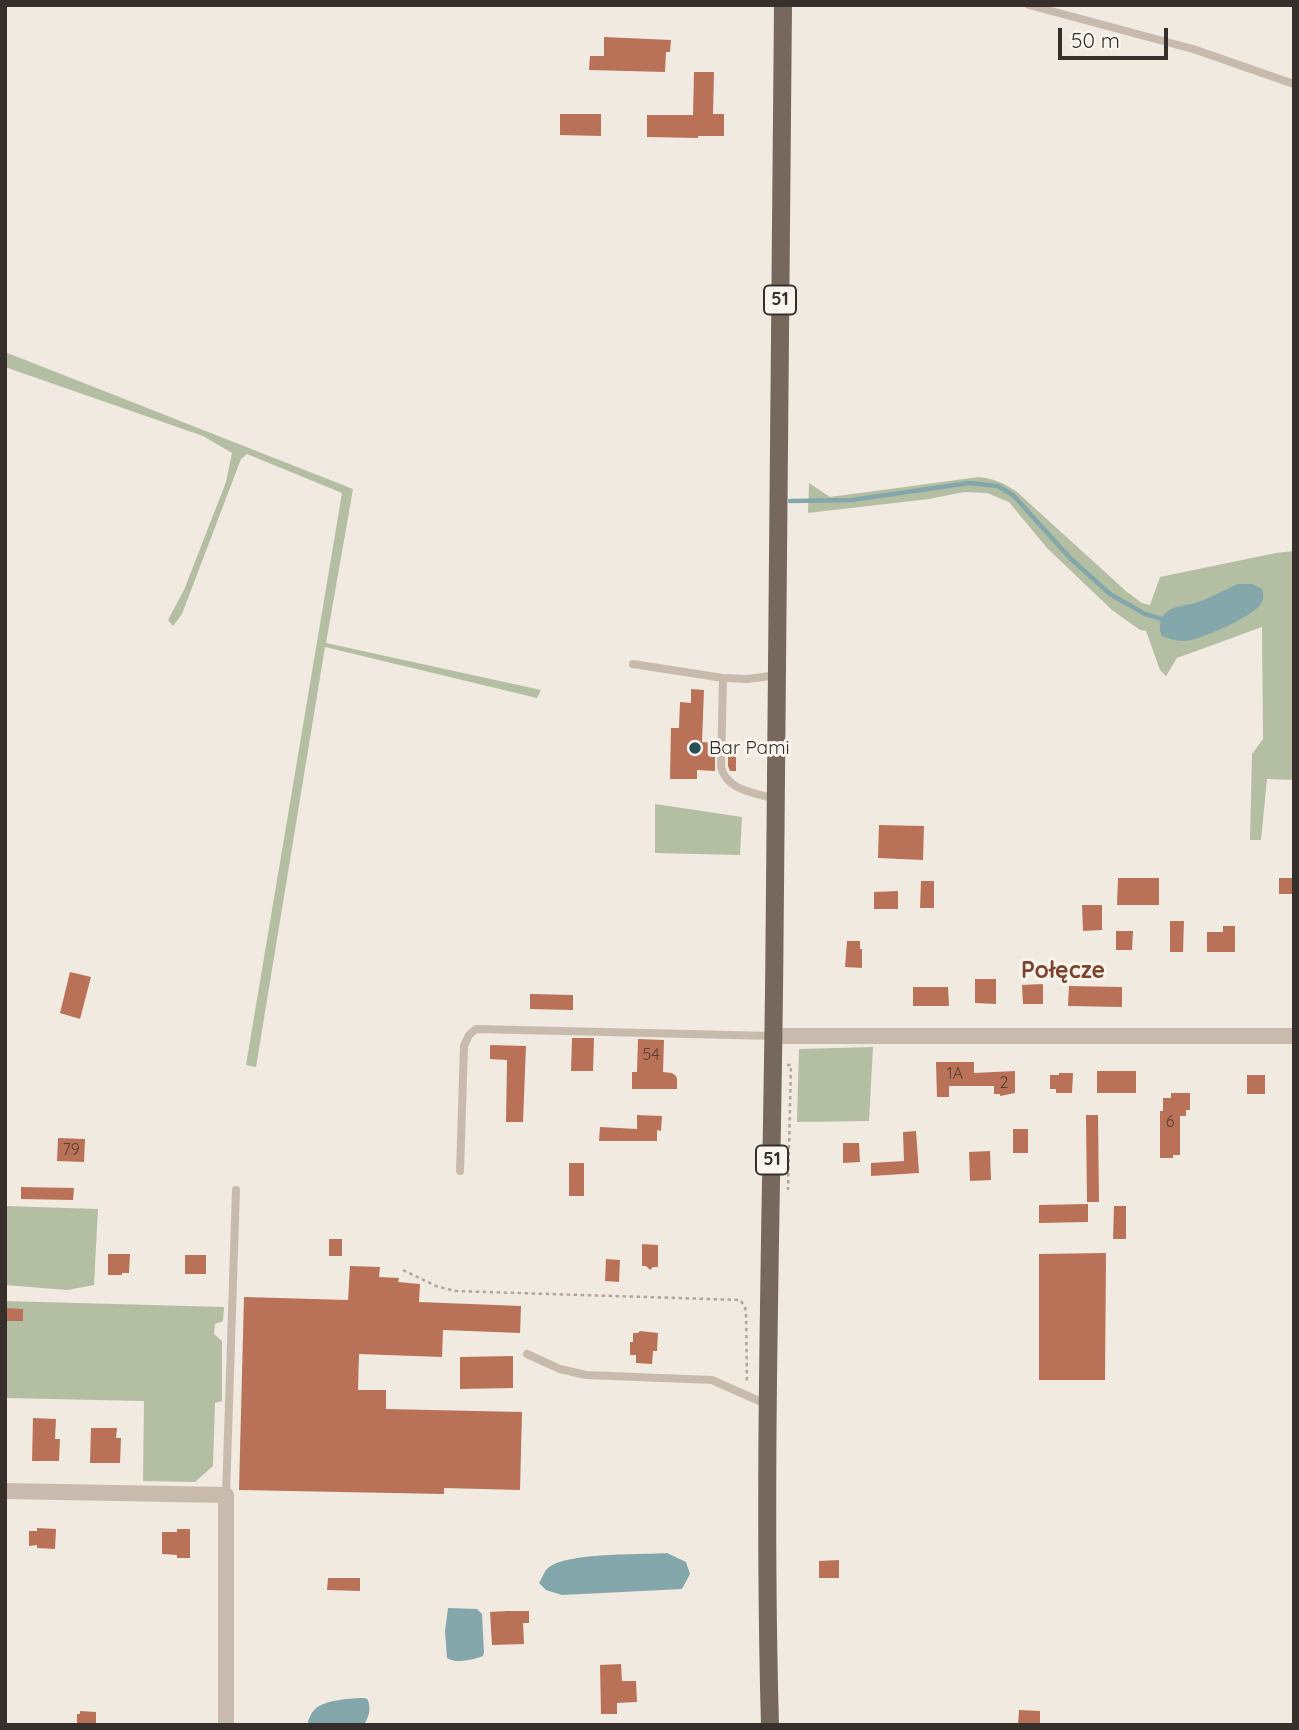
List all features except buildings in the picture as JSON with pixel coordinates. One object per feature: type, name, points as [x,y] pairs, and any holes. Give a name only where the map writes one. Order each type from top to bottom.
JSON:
[{"type":"main road","name":"51","points":[[770,1725],[769,1406],[783,5]]},
{"type":"street","points":[[774,1036],[1294,1036]]},
{"type":"street","points":[[5,1491],[226,1495],[226,1725]]},
{"type":"lane","points":[[1028,5],[1193,49],[1294,84]]},
{"type":"lane","points":[[633,664],[723,678],[748,679],[777,675]]},
{"type":"lane","points":[[723,678],[723,776],[729,783],[740,788],[776,799]]},
{"type":"lane","points":[[460,1171],[464,1046],[469,1035],[476,1029],[774,1036]]},
{"type":"lane","points":[[226,1495],[236,1190]]},
{"type":"lane","points":[[527,1354],[560,1369],[586,1375],[712,1380],[769,1406]]},
{"type":"path","points":[[773,1064],[791,1065],[788,1196]]},
{"type":"path","points":[[403,1270],[436,1286],[455,1291],[740,1300],[746,1315],[748,1397]]},
{"type":"green space","points":[[5,352],[353,489],[326,643],[541,690],[537,698],[325,647],[256,1067],[246,1065],[342,493],[247,454],[241,459],[182,614],[173,626],[168,620],[184,590],[226,482],[232,453],[203,436],[5,367]]},
{"type":"green space","points":[[979,477],[999,482],[1017,492],[1127,592],[1142,603],[1150,605],[1160,577],[1294,551],[1294,780],[1267,779],[1261,840],[1250,840],[1252,754],[1263,739],[1262,627],[1177,658],[1166,676],[1160,670],[1146,631],[1140,630],[1112,610],[1047,548],[1009,502],[987,493],[964,492],[929,499],[808,513],[809,483],[830,497]]},
{"type":"green space","points":[[655,804],[742,817],[740,855],[655,853]]},
{"type":"green space","points":[[873,1047],[869,1121],[797,1122],[799,1049]]},
{"type":"green space","points":[[5,1206],[98,1209],[94,1285],[67,1290],[5,1285]]},
{"type":"green space","points":[[5,1301],[224,1307],[223,1321],[215,1324],[214,1334],[222,1341],[222,1401],[215,1403],[213,1466],[195,1482],[143,1481],[144,1401],[5,1398]]},
{"type":"water","points":[[1237,584],[1252,584],[1262,589],[1263,600],[1255,610],[1224,628],[1191,640],[1179,641],[1162,636],[1160,623],[1168,611],[1201,601]]},
{"type":"water","points":[[667,1553],[686,1562],[690,1574],[682,1589],[562,1595],[546,1590],[539,1583],[548,1568],[571,1559]]},
{"type":"water","points":[[448,1608],[477,1609],[482,1614],[483,1656],[459,1661],[447,1658],[445,1631]]},
{"type":"water","points":[[365,1698],[368,1700],[369,1710],[364,1725],[307,1725],[315,1709],[325,1703]]},
{"type":"waterway","points":[[790,501],[852,500],[969,483],[998,486],[1013,495],[1070,558],[1110,594],[1145,614],[1162,619]]},
{"type":"place","name":"Bar Pami","points":[[695,748]]},
{"type":"district","name":"Połęcze","points":[[1063,971]]}]
